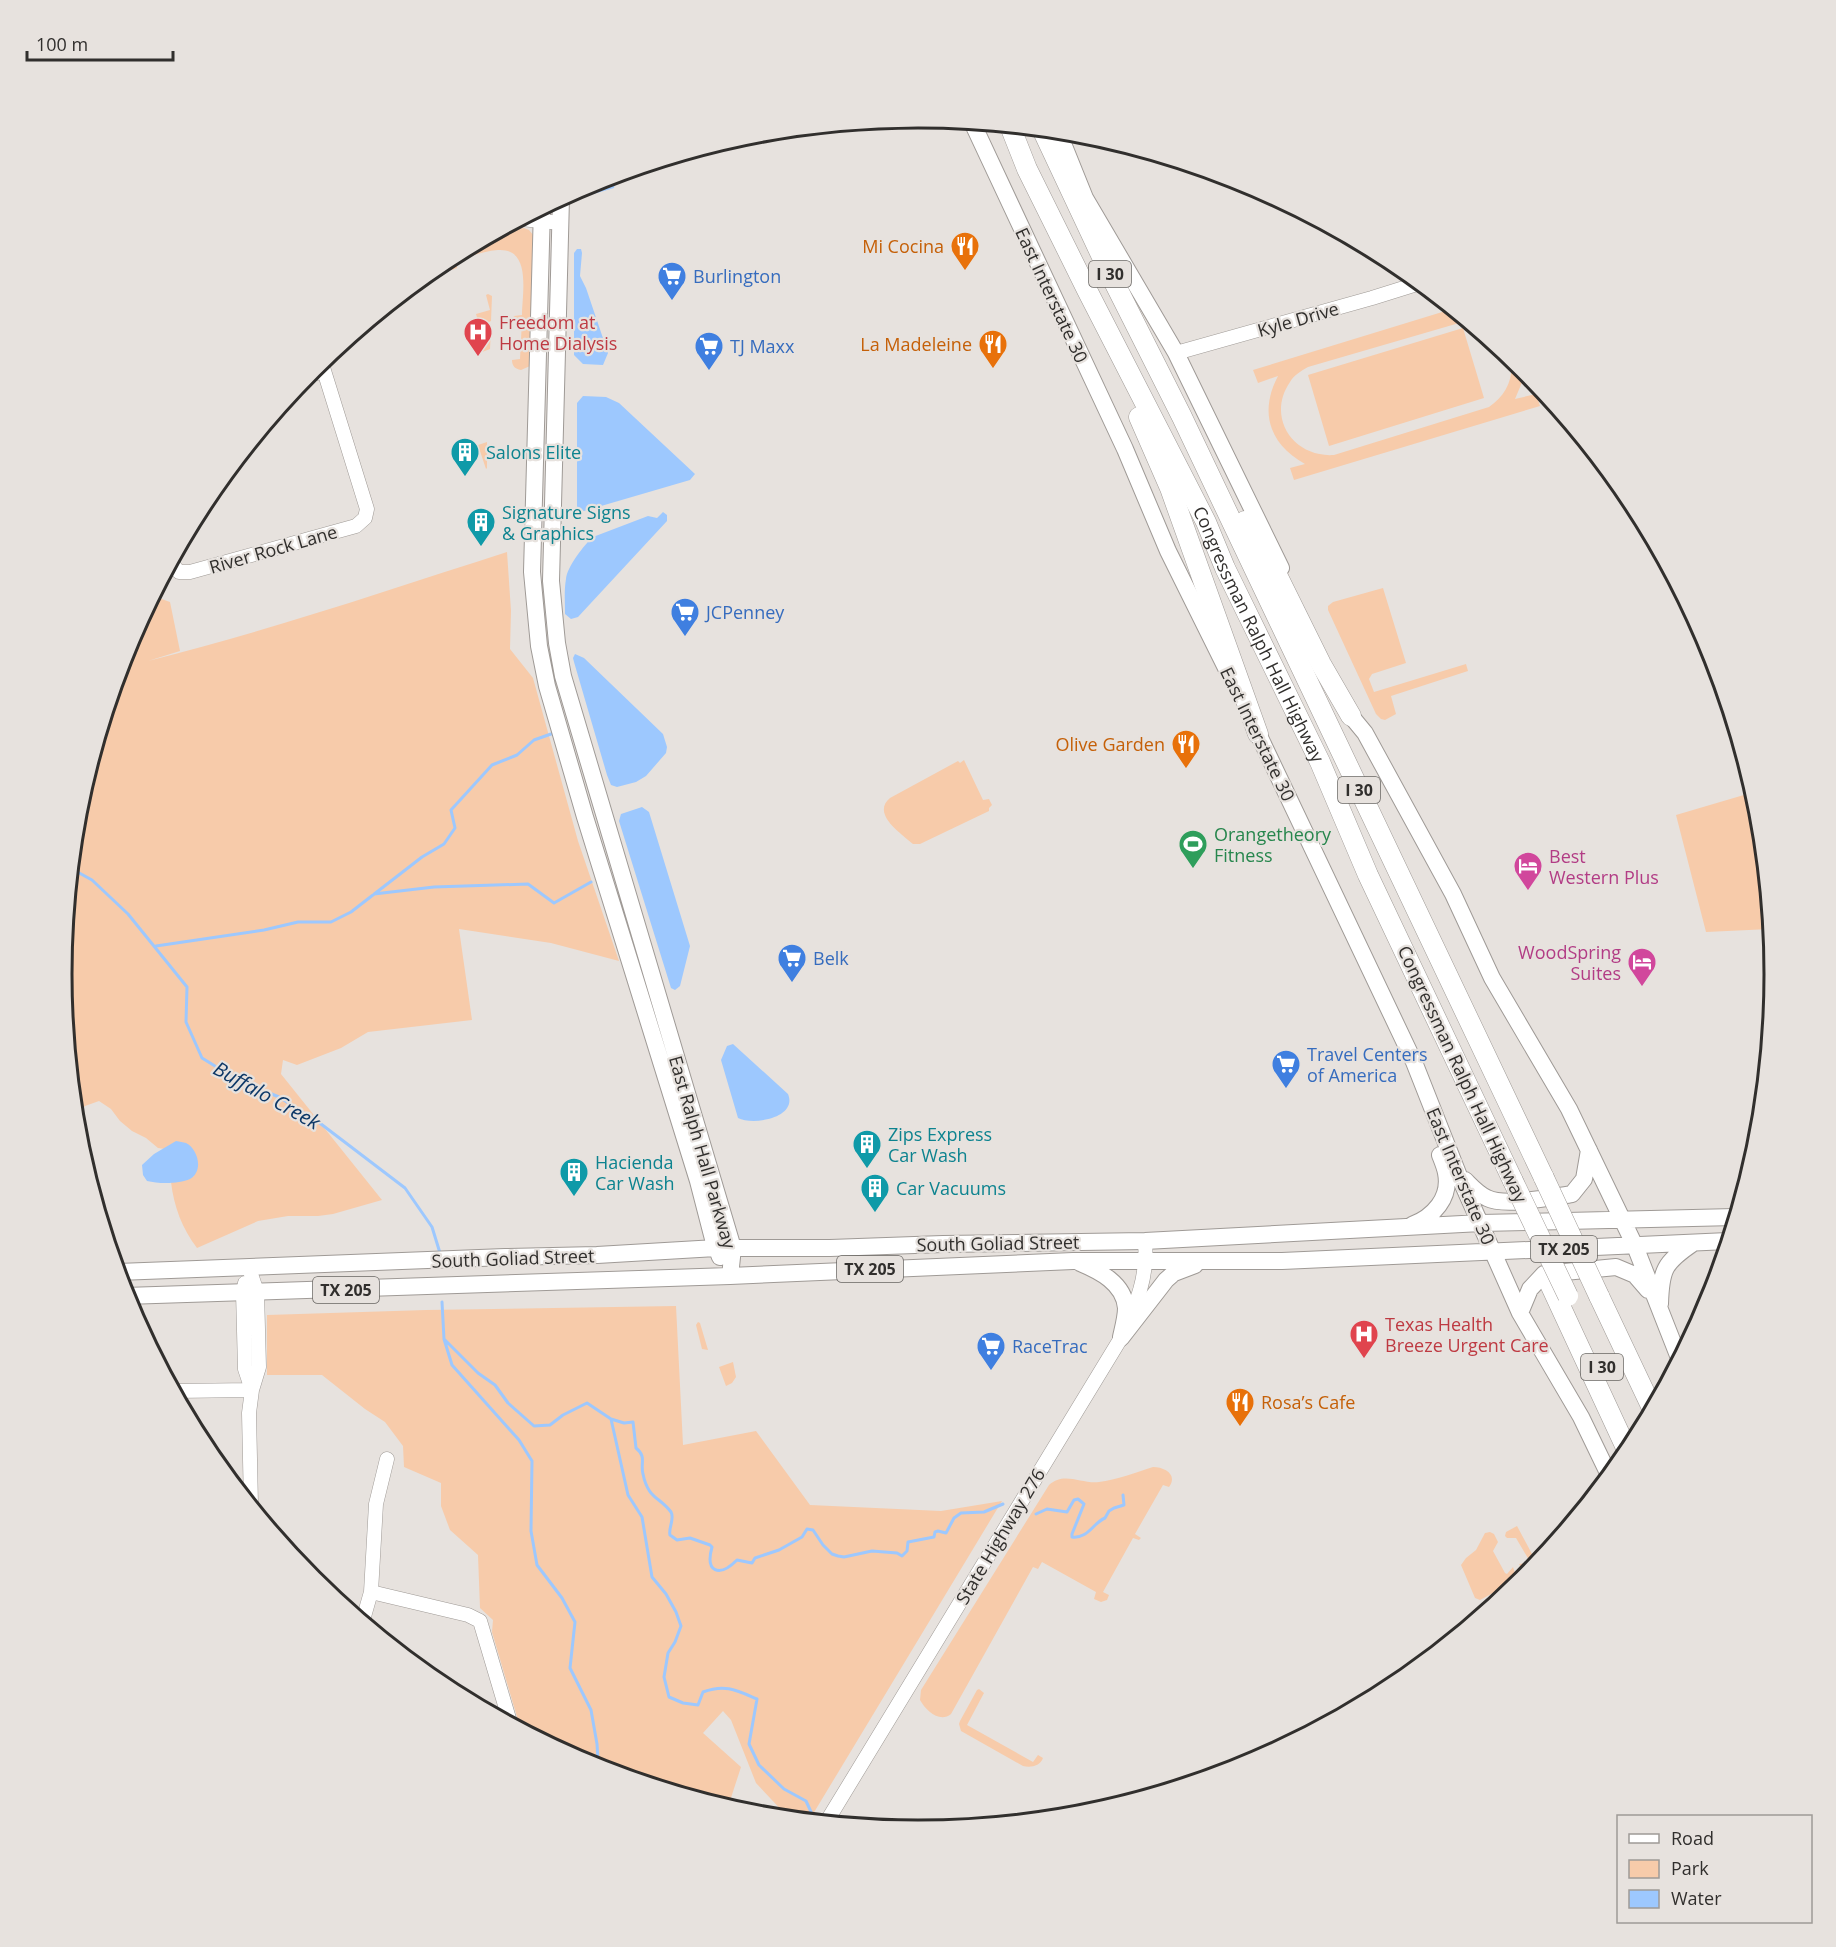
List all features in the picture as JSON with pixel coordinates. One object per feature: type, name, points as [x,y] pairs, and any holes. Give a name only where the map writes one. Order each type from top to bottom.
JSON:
[{"type":"highway","name":"Congressman Ralph Hall Highway","points":[[1013,133],[1027,169],[1087,290],[1206,522],[1225,568],[1320,762],[1368,874],[1513,1181],[1552,1276],[1568,1296],[1631,1428]]},
{"type":"highway","name":"Congressman Ralph Hall Highway","points":[[1046,138],[1605,1295],[1649,1400]]},
{"type":"highway","points":[[1087,290],[1170,488],[1258,734]]},
{"type":"highway","points":[[1182,417],[1210,455],[1261,552],[1275,571],[1321,664],[1351,716]]},
{"type":"highway","points":[[1552,1276],[1623,1441]]},
{"type":"highway","points":[[1605,1295],[1656,1387]]},
{"type":"main road","name":"East Interstate 30","points":[[975,129],[1125,449],[1168,551],[1202,615],[1414,1062],[1432,1110],[1520,1313],[1581,1417],[1605,1467]]},
{"type":"main road","points":[[1062,141],[1084,198],[1176,353],[1263,535],[1300,604],[1351,716],[1365,733],[1453,894],[1492,978],[1569,1109],[1635,1246],[1676,1350]]},
{"type":"main road","name":"East Ralph Hall Parkway","points":[[558,209],[561,223],[551,580],[557,643],[563,676],[604,811],[654,1014]]},
{"type":"main road","name":"East Ralph Hall Parkway","points":[[542,216],[532,572],[539,646],[547,686],[585,817],[654,1014],[674,1081],[698,1181],[725,1248],[730,1276]]},
{"type":"main road","points":[[539,646],[557,643]]},
{"type":"main road","points":[[585,817],[604,811]]},
{"type":"main road","points":[[1407,1227],[1423,1221],[1434,1212],[1446,1188],[1446,1174],[1433,1136],[1432,1110]]},
{"type":"main road","points":[[1460,1176],[1489,1200],[1505,1202],[1572,1194],[1584,1179],[1589,1150]]},
{"type":"main road","name":"South Goliad Street","points":[[127,1272],[597,1255],[725,1248],[1145,1241],[1481,1223],[1727,1218]]},
{"type":"main road","name":"South Goliad Street","points":[[136,1296],[730,1276],[1073,1261],[1282,1261],[1720,1241]]},
{"type":"main road","points":[[1657,1304],[1662,1277],[1667,1265],[1674,1256],[1694,1243]]},
{"type":"main road","points":[[839,1271],[840,1266],[846,1260],[937,1256],[943,1244]]},
{"type":"main road","points":[[1073,1261],[1102,1274],[1112,1281],[1122,1294],[1126,1307],[1121,1338]]},
{"type":"main road","points":[[1121,1338],[1166,1280],[1174,1273],[1205,1261]]},
{"type":"main road","points":[[1520,1313],[1530,1289],[1544,1275],[1616,1267],[1635,1275],[1657,1304]]},
{"type":"street","points":[[544,215],[561,223]]},
{"type":"street","name":"Kyle Drive","points":[[1176,353],[1410,286]]},
{"type":"street","name":"River Rock Lane","points":[[176,567],[190,572],[356,526],[365,518],[367,509],[324,371]]},
{"type":"street","name":"State Highway 276","points":[[831,1815],[1121,1338],[1138,1298],[1146,1261],[1145,1241]]},
{"type":"street","points":[[249,1268],[250,1292],[245,1369],[252,1390],[249,1413],[251,1494]]},
{"type":"street","points":[[182,1391],[252,1390]]},
{"type":"street","points":[[365,1614],[371,1592],[376,1504],[387,1459]]},
{"type":"street","points":[[371,1592],[468,1615],[480,1621],[507,1712]]},
{"type":"green space","points":[[524,228],[534,236],[530,366],[521,370],[514,367],[512,360],[520,359],[522,320],[513,319],[514,316],[522,315],[523,274],[521,264],[509,251],[498,250],[471,256],[517,229]]},
{"type":"green space","points":[[486,295],[492,296],[491,321],[485,324],[482,320],[478,321],[476,314],[490,310]]},
{"type":"green space","points":[[1444,311],[1459,323],[1308,367],[1298,373],[1283,395],[1281,409],[1288,433],[1306,450],[1334,455],[1489,407],[1504,392],[1511,371],[1522,382],[1515,399],[1534,394],[1540,406],[1294,480],[1290,468],[1305,464],[1283,447],[1271,426],[1269,414],[1272,389],[1278,376],[1258,383],[1253,370]]},
{"type":"green space","points":[[1463,328],[1484,398],[1329,446],[1308,375]]},
{"type":"green space","points":[[491,329],[490,349],[482,352],[478,339],[486,336],[485,331]]},
{"type":"green space","points":[[487,442],[487,468],[486,469],[478,445]]},
{"type":"green space","points":[[507,552],[511,611],[510,649],[533,678],[578,841],[619,961],[551,943],[459,929],[472,1020],[368,1032],[341,1048],[297,1065],[283,1060],[281,1074],[382,1200],[333,1214],[288,1216],[258,1221],[197,1248],[183,1225],[172,1191],[171,1182],[194,1176],[177,1141],[165,1149],[158,1148],[146,1138],[132,1131],[111,1109],[99,1101],[83,1108],[74,1029],[72,974],[74,918],[79,863],[88,808],[101,755],[136,650],[159,598],[170,602],[180,651],[148,661],[373,595]]},
{"type":"green space","points":[[1383,588],[1406,663],[1372,674],[1369,679],[1374,692],[1466,664],[1468,671],[1391,696],[1396,714],[1385,720],[1376,714],[1328,610],[1328,606],[1333,602]]},
{"type":"green space","points":[[964,760],[983,800],[989,799],[992,805],[989,811],[920,844],[913,844],[890,823],[884,810],[885,804],[890,798],[958,761],[960,763]]},
{"type":"green space","points":[[1745,795],[1757,863],[1762,929],[1706,932],[1676,815]]},
{"type":"green space","points":[[676,1306],[683,1445],[756,1431],[810,1505],[941,1511],[1002,1501],[814,1813],[779,1807],[756,1783],[731,1720],[723,1711],[703,1733],[741,1767],[731,1798],[646,1775],[594,1755],[517,1718],[492,1632],[493,1620],[480,1608],[478,1555],[450,1530],[441,1506],[441,1483],[404,1467],[403,1446],[385,1422],[322,1375],[267,1375],[267,1315]]},
{"type":"green space","points":[[698,1322],[708,1350],[702,1349],[696,1325]]},
{"type":"green space","points":[[733,1362],[736,1377],[726,1386],[719,1367]]},
{"type":"green space","points":[[1153,1467],[1169,1472],[1171,1483],[1169,1487],[1163,1485],[1135,1534],[1141,1538],[1139,1540],[1133,1538],[1103,1592],[1109,1595],[1107,1600],[1101,1602],[1094,1599],[1096,1592],[1042,1562],[1038,1569],[1033,1567],[951,1714],[942,1717],[930,1712],[920,1700],[921,1690],[1049,1485],[1067,1478],[1092,1482],[1106,1481]]},
{"type":"green space","points":[[1517,1526],[1532,1554],[1528,1559],[1516,1538],[1507,1538],[1506,1532]]},
{"type":"green space","points":[[1485,1533],[1494,1534],[1498,1542],[1493,1551],[1505,1573],[1507,1574],[1513,1567],[1515,1573],[1495,1592],[1480,1600],[1475,1598],[1461,1565],[1476,1550]]},
{"type":"green space","points":[[979,1689],[984,1693],[967,1725],[1033,1762],[1038,1755],[1043,1758],[1040,1763],[1023,1766],[961,1731],[960,1721]]},
{"type":"water","points":[[615,184],[614,188],[583,197]]},
{"type":"water","points":[[577,249],[581,249],[582,253],[580,276],[608,353],[603,365],[583,364],[574,355],[574,253]]},
{"type":"water","points":[[583,396],[606,397],[619,403],[695,474],[690,480],[584,511],[577,508],[577,403]]},
{"type":"water","points":[[663,512],[667,515],[667,521],[578,617],[571,619],[565,614],[567,574],[576,556],[589,541],[593,537],[648,516],[657,518]]},
{"type":"water","points":[[575,654],[584,658],[663,734],[667,747],[666,753],[646,776],[636,782],[617,787],[611,785],[574,662]]},
{"type":"water","points":[[642,807],[649,812],[690,946],[680,986],[675,990],[671,988],[619,821],[621,814]]},
{"type":"water","points":[[733,1044],[788,1094],[787,1109],[781,1114],[754,1121],[738,1118],[721,1060],[727,1046]]},
{"type":"water","points":[[176,1141],[186,1143],[194,1150],[198,1160],[197,1171],[190,1179],[175,1183],[147,1181],[143,1175],[142,1165],[154,1154]]},
{"type":"waterway","points":[[156,946],[264,930],[298,922],[331,922],[351,912],[422,857],[444,844],[455,828],[451,810],[492,765],[517,755],[534,740],[551,734]]},
{"type":"waterway","name":"Buffalo Creek","points":[[78,872],[92,880],[128,914],[187,987],[186,1022],[202,1058],[236,1079],[279,1097],[321,1124],[405,1188],[432,1227],[440,1253]]},
{"type":"waterway","points":[[374,894],[434,887],[528,884],[554,903],[591,882]]},
{"type":"waterway","name":"Buffalo Creek","points":[[442,1302],[444,1339],[452,1365],[519,1440],[532,1461],[531,1531],[537,1565],[562,1598],[575,1622],[570,1668],[591,1710],[598,1756]]},
{"type":"waterway","points":[[444,1339],[478,1373],[495,1385],[508,1403],[534,1426],[550,1425],[563,1415],[587,1403],[611,1419],[628,1495],[642,1517],[652,1577],[666,1594],[681,1626],[668,1653],[664,1677],[669,1697],[683,1703],[698,1705],[703,1692],[724,1688],[757,1699],[749,1744],[759,1765],[784,1789],[806,1801],[811,1812]]},
{"type":"waterway","points":[[611,1419],[624,1423],[633,1422],[636,1448],[642,1457],[645,1482],[651,1493],[667,1507],[672,1515],[670,1535],[677,1540],[690,1538],[710,1545],[712,1547],[710,1562],[715,1570],[725,1569],[737,1560],[752,1563],[755,1558],[779,1550],[802,1537],[807,1529],[813,1530],[823,1545],[832,1554],[838,1556],[844,1557],[872,1551],[897,1553],[902,1556],[907,1551],[908,1542],[934,1537],[935,1532],[938,1531],[946,1533],[954,1518],[961,1513],[984,1512],[1003,1504]]},
{"type":"waterway","points":[[1036,1514],[1047,1509],[1067,1512],[1074,1500],[1078,1499],[1084,1504],[1072,1534],[1072,1537],[1078,1537],[1105,1518],[1109,1511],[1124,1505],[1123,1495]]},
{"type":"place","name":"Mi Cocina","points":[[965,272]]},
{"type":"place","name":"Burlington","points":[[672,302]]},
{"type":"place","name":"Freedom at Home Dialysis","points":[[478,358]]},
{"type":"place","name":"La Madeleine","points":[[993,370]]},
{"type":"place","name":"TJ Maxx","points":[[709,372]]},
{"type":"place","name":"Salons Elite","points":[[465,478]]},
{"type":"place","name":"Signature Signs & Graphics","points":[[481,548]]},
{"type":"place","name":"JCPenney","points":[[685,638]]},
{"type":"place","name":"Olive Garden","points":[[1186,770]]},
{"type":"place","name":"Orangetheory Fitness","points":[[1193,870]]},
{"type":"place","name":"Best Western Plus","points":[[1528,892]]},
{"type":"place","name":"Belk","points":[[792,984]]},
{"type":"place","name":"WoodSpring Suites","points":[[1642,988]]},
{"type":"place","name":"Travel Centers of America","points":[[1286,1090]]},
{"type":"place","name":"Zips Express Car Wash","points":[[867,1170]]},
{"type":"place","name":"Hacienda Car Wash","points":[[574,1198]]},
{"type":"place","name":"Car Vacuums","points":[[875,1214]]},
{"type":"place","name":"Texas Health Breeze Urgent Care","points":[[1364,1360]]},
{"type":"place","name":"RaceTrac","points":[[991,1372]]},
{"type":"place","name":"Rosa’s Cafe","points":[[1240,1428]]}]
